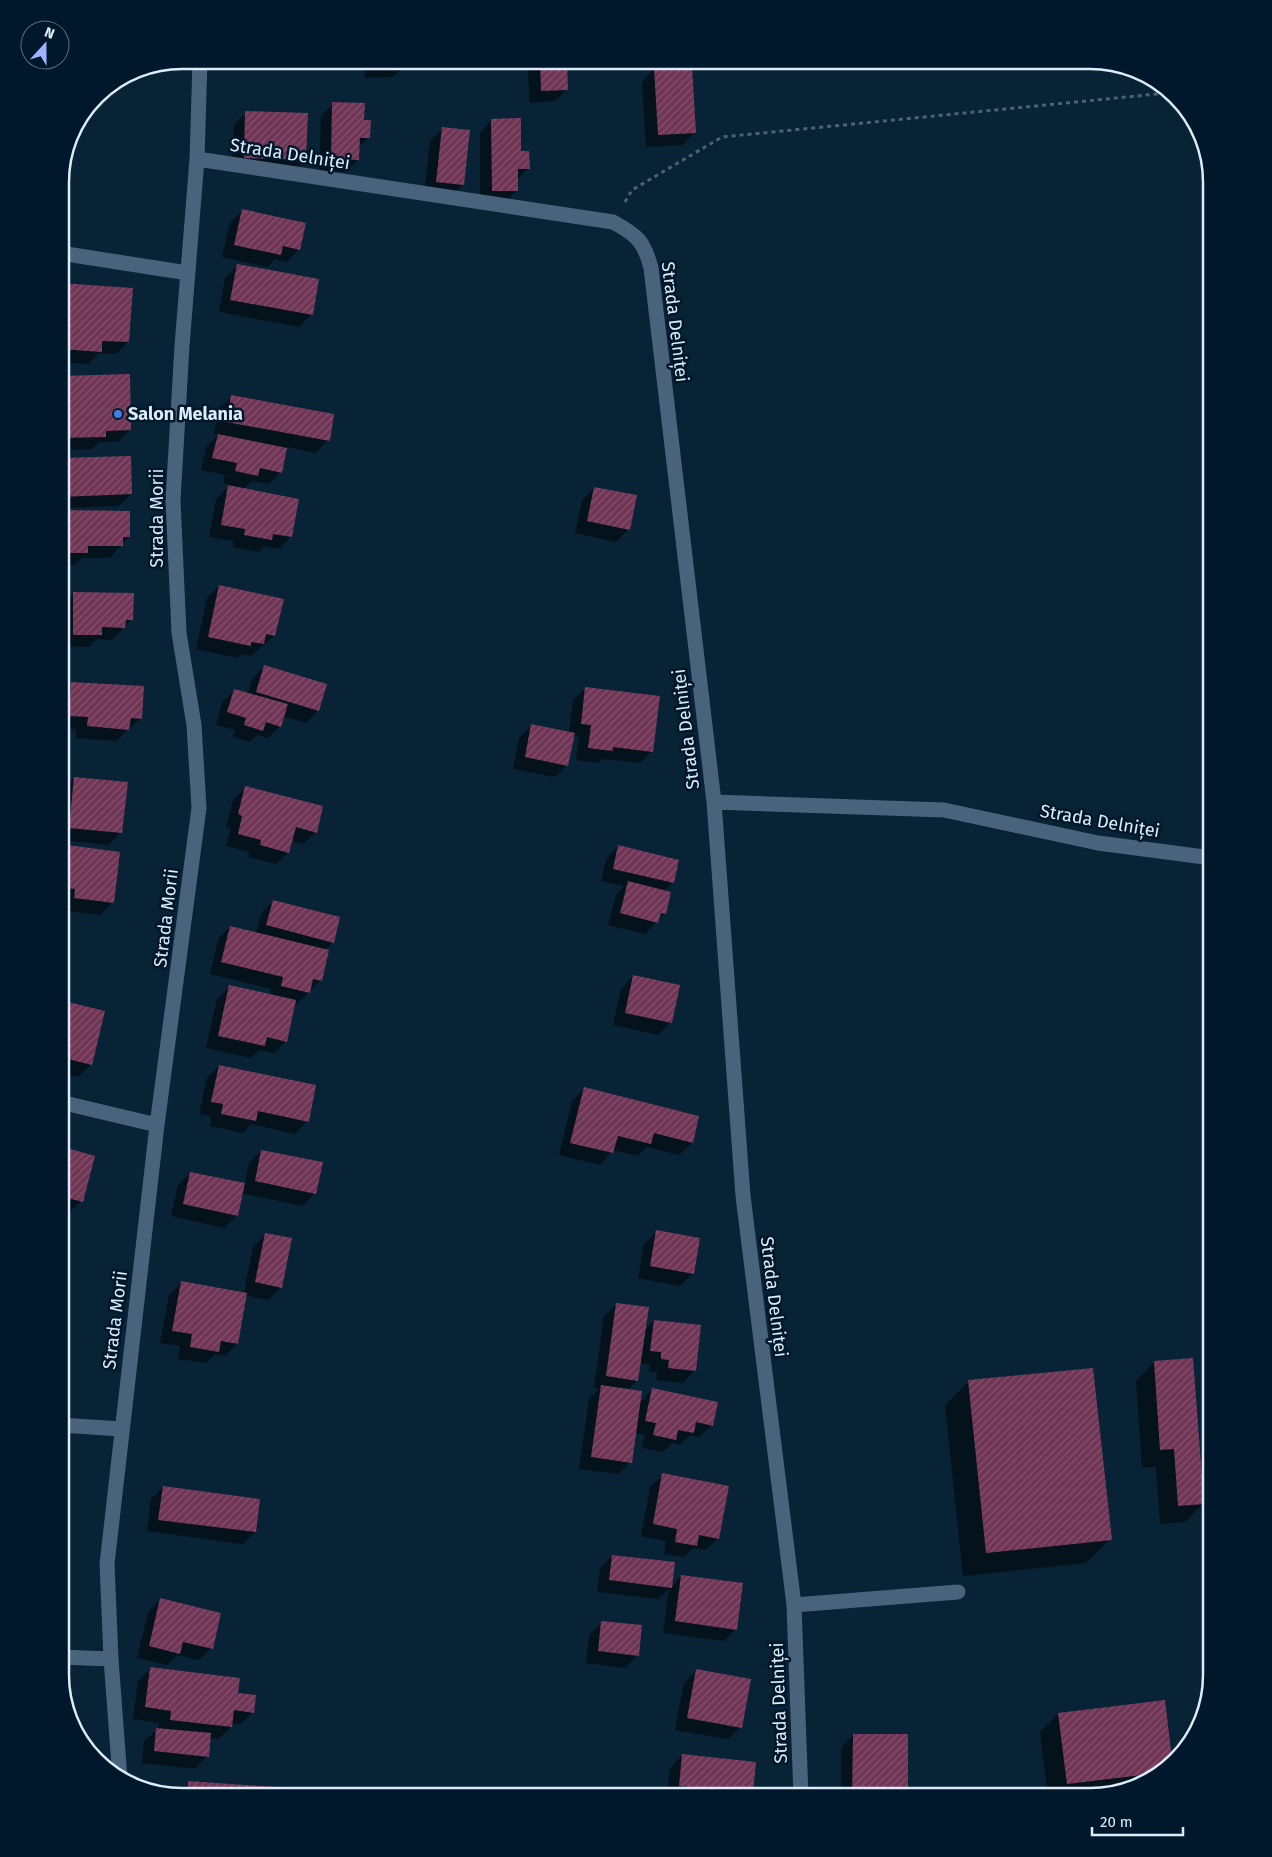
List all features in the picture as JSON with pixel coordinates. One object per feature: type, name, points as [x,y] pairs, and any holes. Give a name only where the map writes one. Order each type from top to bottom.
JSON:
[{"type":"street","name":"Strada Morii","points":[[119,1769],[111,1659],[107,1564],[157,1125],[199,808],[194,725],[179,633],[174,500],[197,159],[200,69]]},
{"type":"street","name":"Strada Delniței","points":[[197,159],[614,222],[634,233],[646,248],[650,268],[714,802],[743,1196],[794,1605],[801,1788]]},
{"type":"street","points":[[69,254],[188,273]]},
{"type":"street","name":"Strada Delniței","points":[[714,802],[944,810],[1098,843],[1203,857]]},
{"type":"street","points":[[69,1104],[157,1125]]},
{"type":"street","points":[[69,1426],[121,1429]]},
{"type":"street","points":[[794,1605],[958,1592]]},
{"type":"street","points":[[69,1657],[111,1659]]},
{"type":"path","points":[[614,222],[632,190],[722,137],[1161,94]]},
{"type":"building","points":[[540,69],[567,69],[568,90],[541,91]]},
{"type":"building","points":[[654,69],[692,69],[696,133],[658,135]]},
{"type":"building","points":[[332,102],[365,103],[364,120],[371,120],[370,138],[360,138],[359,160],[331,159]]},
{"type":"building","points":[[245,111],[308,113],[306,160],[244,158]]},
{"type":"building","points":[[521,118],[521,151],[529,151],[530,169],[518,169],[518,191],[492,191],[491,119]]},
{"type":"building","points":[[442,127],[470,130],[464,185],[436,182]]},
{"type":"building","points":[[242,209],[306,223],[300,250],[283,246],[281,255],[234,245]]},
{"type":"building","points":[[237,264],[319,279],[313,315],[230,300]]},
{"type":"building","points":[[69,284],[133,288],[129,342],[102,341],[102,352],[69,350]]},
{"type":"building","points":[[130,374],[131,430],[106,431],[106,437],[69,438],[69,376]]},
{"type":"building","points":[[231,395],[334,414],[330,441],[226,422]]},
{"type":"building","points":[[218,434],[287,448],[282,473],[260,468],[258,476],[235,471],[237,463],[212,458]]},
{"type":"building","points":[[131,456],[132,494],[69,497],[69,458]]},
{"type":"building","points":[[228,485],[299,499],[292,537],[273,534],[272,540],[244,535],[245,529],[221,525]]},
{"type":"building","points":[[594,487],[637,495],[630,530],[587,521]]},
{"type":"building","points":[[69,510],[130,511],[130,537],[123,537],[123,546],[88,546],[88,553],[69,553]]},
{"type":"building","points":[[219,585],[284,599],[275,636],[266,634],[264,644],[251,642],[251,646],[208,637]]},
{"type":"building","points":[[73,592],[134,593],[133,620],[126,620],[125,628],[102,627],[102,635],[73,635]]},
{"type":"building","points":[[264,665],[327,684],[319,711],[256,692]]},
{"type":"building","points":[[71,682],[144,686],[142,719],[131,718],[129,730],[87,726],[88,717],[69,716]]},
{"type":"building","points":[[585,687],[660,696],[653,752],[613,747],[613,751],[588,748],[591,725],[581,724]]},
{"type":"building","points":[[234,689],[288,704],[281,727],[266,722],[263,731],[244,725],[246,718],[227,712]]},
{"type":"building","points":[[531,724],[575,733],[568,766],[525,757]]},
{"type":"building","points":[[74,777],[128,782],[122,833],[69,828]]},
{"type":"building","points":[[245,786],[323,806],[317,833],[296,827],[289,853],[260,845],[261,840],[238,834],[242,816],[238,814]]},
{"type":"building","points":[[69,845],[120,852],[114,903],[74,898],[75,889],[69,888]]},
{"type":"building","points":[[618,845],[679,860],[674,883],[613,869]]},
{"type":"building","points":[[628,881],[671,892],[666,914],[661,913],[658,923],[620,913]]},
{"type":"building","points":[[273,900],[340,917],[334,943],[266,925]]},
{"type":"building","points":[[230,926],[329,950],[322,981],[313,979],[310,993],[281,986],[283,977],[221,962]]},
{"type":"building","points":[[633,975],[680,985],[672,1023],[625,1013]]},
{"type":"building","points":[[229,985],[296,1000],[287,1042],[267,1037],[265,1046],[218,1036]]},
{"type":"building","points":[[69,1002],[105,1011],[92,1065],[69,1059]]},
{"type":"building","points":[[219,1065],[316,1085],[309,1122],[258,1111],[256,1121],[221,1114],[223,1104],[211,1102]]},
{"type":"building","points":[[584,1087],[699,1116],[693,1143],[654,1133],[651,1144],[618,1136],[613,1153],[570,1143]]},
{"type":"building","points":[[69,1149],[95,1156],[83,1202],[69,1198]]},
{"type":"building","points":[[261,1150],[323,1162],[316,1194],[255,1181]]},
{"type":"building","points":[[190,1172],[245,1183],[238,1216],[183,1204]]},
{"type":"building","points":[[656,1230],[700,1238],[694,1274],[650,1266]]},
{"type":"building","points":[[265,1233],[292,1238],[282,1288],[255,1282]]},
{"type":"building","points":[[181,1281],[247,1293],[238,1344],[221,1341],[219,1352],[190,1347],[192,1334],[172,1331]]},
{"type":"building","points":[[616,1303],[649,1307],[638,1381],[606,1376]]},
{"type":"building","points":[[654,1320],[701,1325],[696,1371],[668,1368],[669,1360],[661,1359],[661,1352],[650,1351]]},
{"type":"building","points":[[1193,1358],[1203,1504],[1178,1506],[1174,1449],[1160,1450],[1154,1361]]},
{"type":"building","points":[[1093,1368],[1112,1540],[986,1553],[968,1380]]},
{"type":"building","points":[[601,1385],[642,1391],[632,1463],[591,1457]]},
{"type":"building","points":[[652,1388],[718,1402],[713,1426],[696,1422],[694,1433],[678,1430],[676,1440],[653,1435],[656,1423],[645,1421]]},
{"type":"building","points":[[662,1473],[729,1486],[719,1539],[699,1535],[697,1546],[675,1542],[677,1529],[653,1524]]},
{"type":"building","points":[[163,1486],[260,1499],[256,1532],[158,1520]]},
{"type":"building","points":[[612,1555],[675,1562],[672,1588],[609,1580]]},
{"type":"building","points":[[681,1575],[743,1583],[737,1630],[675,1621]]},
{"type":"building","points":[[160,1598],[221,1613],[213,1649],[183,1642],[180,1654],[149,1646]]},
{"type":"building","points":[[601,1621],[642,1625],[639,1656],[598,1651]]},
{"type":"building","points":[[150,1667],[240,1678],[238,1693],[256,1695],[254,1713],[234,1710],[232,1727],[170,1720],[171,1711],[145,1707]]},
{"type":"building","points":[[696,1669],[751,1679],[742,1728],[687,1718]]},
{"type":"building","points":[[1165,1700],[1171,1754],[1159,1765],[1143,1775],[1067,1784],[1058,1713]]},
{"type":"building","points":[[156,1728],[211,1733],[209,1757],[154,1751]]},
{"type":"building","points":[[853,1734],[908,1734],[908,1788],[852,1788]]},
{"type":"building","points":[[682,1754],[756,1762],[754,1788],[698,1788],[679,1786]]},
{"type":"building","points":[[188,1781],[290,1788],[188,1788]]},
{"type":"place","name":"Salon Melania","points":[[118,414]]}]
